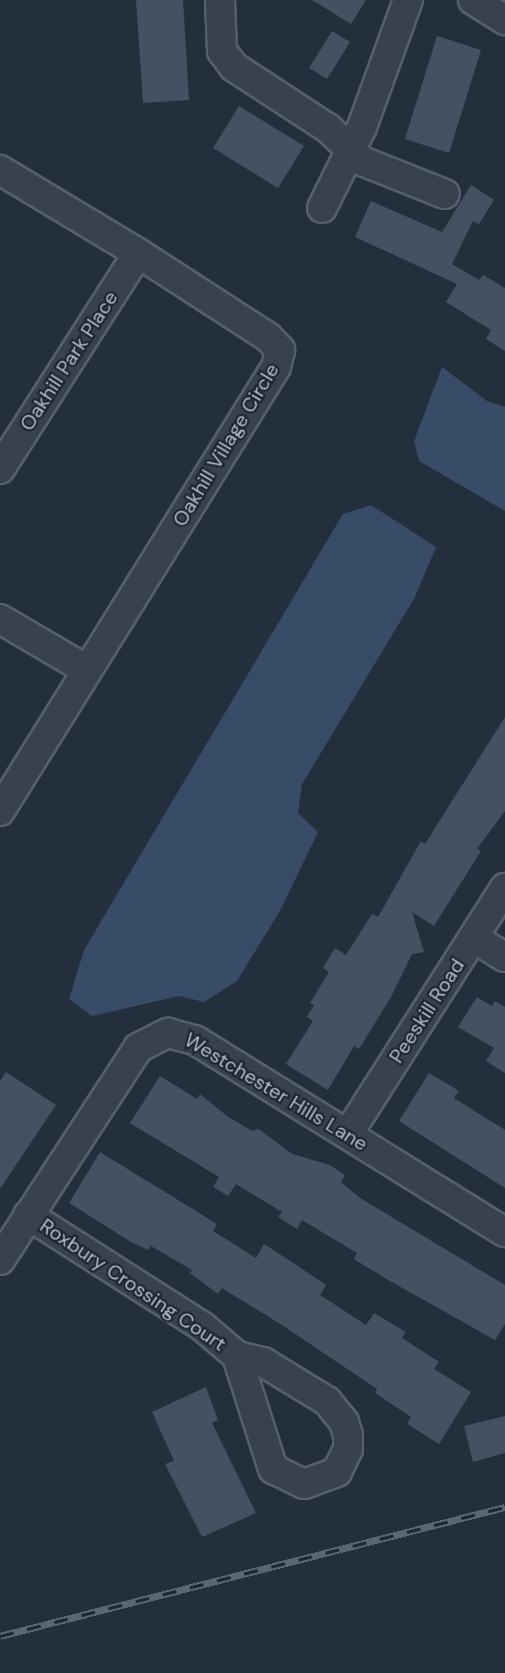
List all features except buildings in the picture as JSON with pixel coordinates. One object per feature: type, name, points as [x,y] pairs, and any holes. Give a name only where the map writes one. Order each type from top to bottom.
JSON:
[{"type":"street","points":[[220,0],[226,60],[329,129],[362,161],[445,194]]},
{"type":"street","points":[[322,208],[362,128],[408,0]]},
{"type":"street","points":[[473,0],[505,20]]},
{"type":"street","name":"Oakhill Village Circle","points":[[0,170],[138,253],[268,337],[280,350],[276,367],[0,811]]},
{"type":"street","name":"Oakhill Park Place","points":[[0,469],[138,253]]},
{"type":"street","points":[[0,618],[87,670]]},
{"type":"street","name":"Peeskill Road","points":[[348,1134],[505,888]]},
{"type":"street","points":[[474,938],[505,957]]},
{"type":"street","name":"Westchester Hills Lane","points":[[0,1260],[138,1048],[168,1033],[195,1040],[505,1232]]},
{"type":"street","name":"Roxbury Crossing Court","points":[[28,1215],[203,1327],[237,1356]]},
{"type":"street","points":[[237,1356],[263,1362],[337,1410],[344,1422],[348,1449],[337,1472],[304,1484],[273,1469],[237,1356]]},
{"type":"water","points":[[442,367],[487,401],[505,407],[505,511],[419,461],[414,441]]},
{"type":"water","points":[[371,505],[436,547],[414,599],[302,784],[298,813],[318,832],[280,911],[237,981],[204,1002],[179,996],[92,1016],[69,999],[84,950],[343,514]]},
{"type":"railway","points":[[0,1636],[505,1507]]}]
